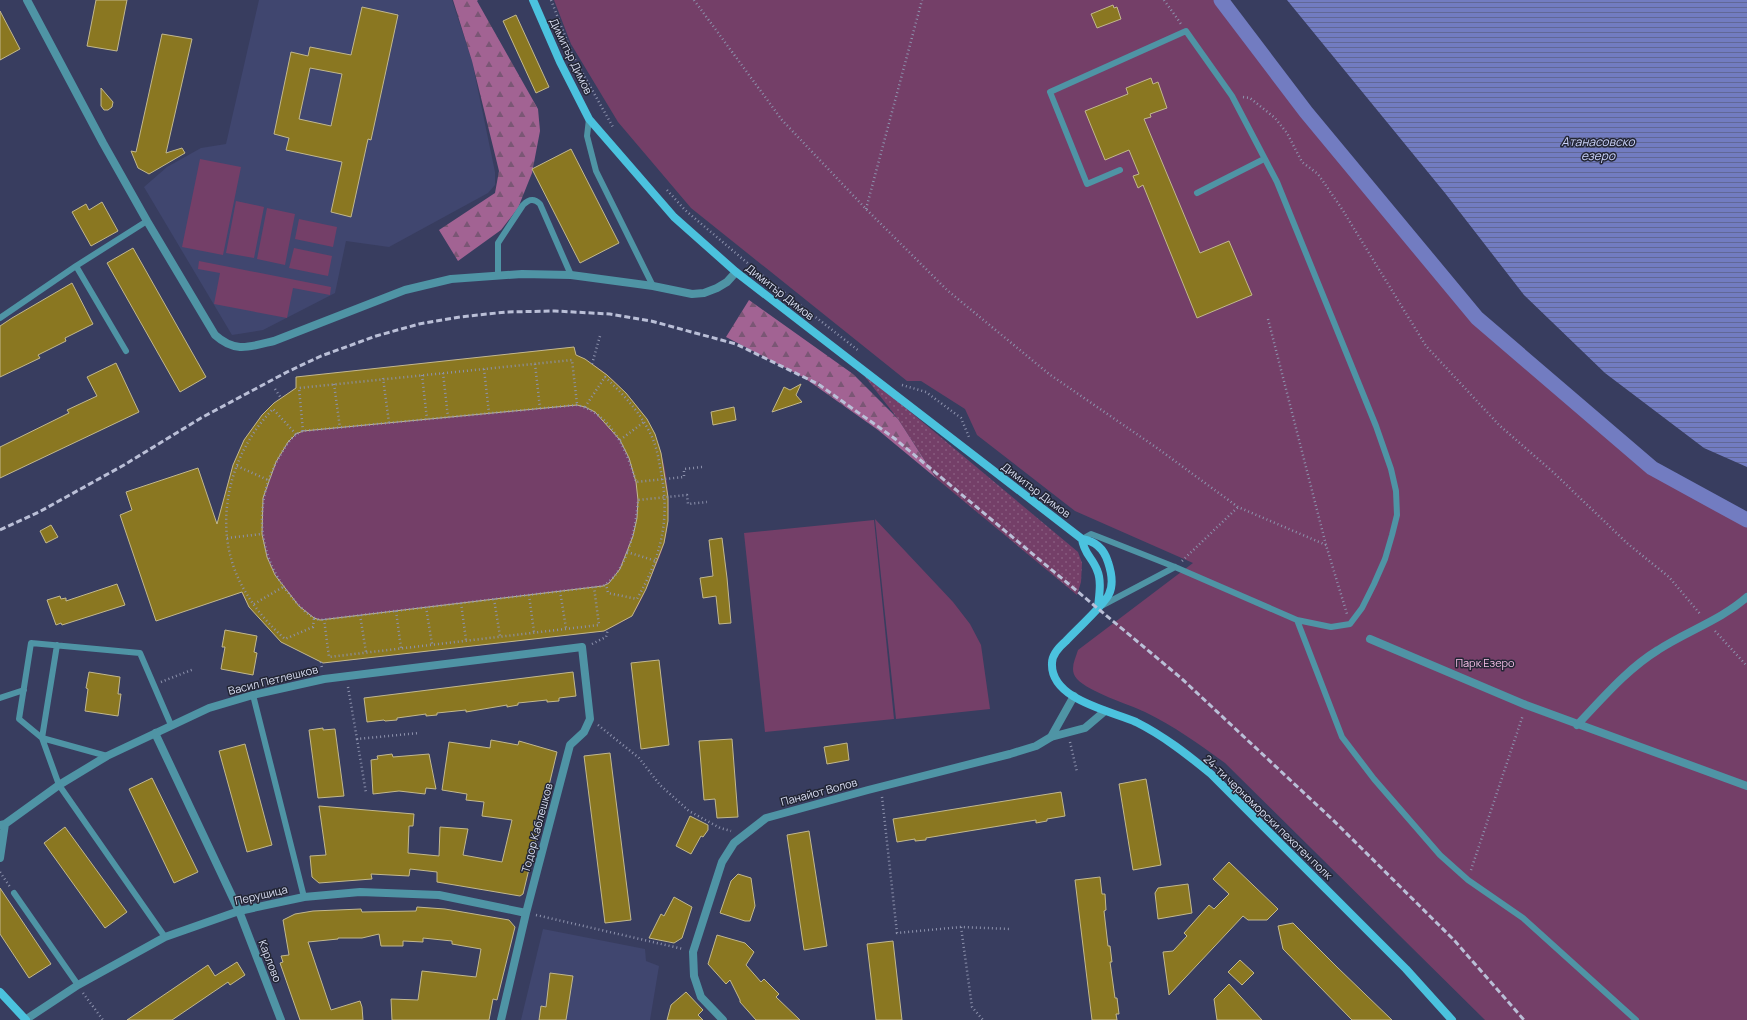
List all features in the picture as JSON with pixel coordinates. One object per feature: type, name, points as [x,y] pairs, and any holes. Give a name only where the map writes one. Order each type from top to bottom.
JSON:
[{"type":"main road","name":"Димитър Димов","points":[[533,0],[560,62],[589,119],[674,217],[736,272],[1082,539],[1091,541],[1098,545],[1107,558],[1111,572],[1109,595],[1098,607]]},
{"type":"main road","name":"Димитър Димов","points":[[1082,539],[1084,549],[1093,561],[1098,572],[1100,582],[1098,607]]},
{"type":"main road","name":"24-ти черноморски пехотен полк","points":[[1098,607],[1056,651],[1052,664],[1055,676],[1061,687],[1074,696],[1105,711],[1143,726],[1180,749],[1211,774],[1406,970],[1452,1020]]},
{"type":"main road","points":[[0,992],[25,1020]]},
{"type":"street","points":[[27,0],[103,143],[147,221],[215,335],[225,344],[239,348],[274,341],[405,290],[451,279],[498,275],[571,275],[654,286],[692,294],[704,293],[727,282],[736,272]]},
{"type":"street","points":[[1577,725],[1614,687],[1652,654],[1728,613],[1747,597]]},
{"type":"street","points":[[1370,639],[1577,725],[1747,786]]},
{"type":"street","points":[[582,647],[590,719]]},
{"type":"street","name":"Васил Петлешков","points":[[2,825],[59,785],[107,756],[209,708],[300,684],[582,647]]},
{"type":"street","points":[[1051,737],[1074,696]]},
{"type":"street","name":"Панайот Волов","points":[[720,1019],[701,997],[694,976],[693,952],[722,862],[734,843],[766,818],[1036,746],[1051,737],[1085,728],[1105,711]]},
{"type":"street","name":"Тодор Каблешков","points":[[501,1020],[526,913],[570,745],[584,732],[590,719]]},
{"type":"street","name":"Карлово","points":[[156,733],[239,911],[281,1020]]},
{"type":"street","points":[[0,858],[2,825]]},
{"type":"street","name":"Перущица","points":[[25,1020],[78,985],[165,937],[239,911],[304,897],[360,892],[439,895],[526,913]]},
{"type":"lane","points":[[1082,539],[1091,534],[1175,567],[1297,620],[1331,627],[1350,624],[1362,608],[1385,559],[1397,516],[1396,491],[1391,469],[1376,426],[1282,196],[1232,96],[1186,31],[1050,92],[1087,184],[1120,170]]},
{"type":"lane","points":[[589,119],[587,136],[596,171],[654,286]]},
{"type":"lane","points":[[1198,193],[1264,159]]},
{"type":"lane","points":[[498,275],[497,250],[501,236],[523,205],[532,199],[537,200],[540,204],[571,275]]},
{"type":"lane","points":[[0,318],[76,266],[147,221]]},
{"type":"lane","points":[[76,266],[126,351]]},
{"type":"lane","points":[[1098,607],[1175,567]]},
{"type":"lane","points":[[1297,620],[1342,737],[1374,779],[1440,855],[1468,880],[1523,918],[1636,1020]]},
{"type":"lane","points":[[107,756],[42,738],[19,719],[31,643],[140,653],[171,725]]},
{"type":"lane","points":[[57,646],[42,738],[59,785],[165,937]]},
{"type":"lane","points":[[0,698],[24,690]]},
{"type":"lane","points":[[253,696],[304,897]]},
{"type":"lane","points":[[14,893],[78,985]]},
{"type":"path","points":[[551,0],[572,54],[616,133]]},
{"type":"path","points":[[694,0],[782,120],[866,209],[947,290],[1049,374],[1157,448],[1238,507],[1326,545]]},
{"type":"path","points":[[866,209],[922,0]]},
{"type":"path","points":[[1164,0],[1186,31]]},
{"type":"path","points":[[1232,96],[1250,98],[1275,118],[1283,128],[1297,149],[1302,162],[1318,174],[1342,209],[1426,346],[1499,425],[1553,472],[1628,544],[1669,577],[1747,666]]},
{"type":"path","points":[[664,186],[685,210],[758,272],[861,353]]},
{"type":"path","points":[[1268,319],[1326,545],[1350,624]]},
{"type":"path","points":[[592,364],[600,336]]},
{"type":"path","points":[[304,431],[298,388],[384,378],[572,360],[577,405]]},
{"type":"path","points":[[535,364],[540,408]]},
{"type":"path","points":[[484,369],[489,413]]},
{"type":"path","points":[[443,373],[448,417]]},
{"type":"path","points":[[422,375],[427,419]]},
{"type":"path","points":[[384,378],[389,423]]},
{"type":"path","points":[[585,407],[605,378],[623,394],[644,422],[657,450],[663,479],[666,516],[664,529],[656,561],[637,599],[608,593],[606,584]]},
{"type":"path","points":[[898,381],[904,386],[926,392],[961,418],[969,437],[975,442]]},
{"type":"path","points":[[334,384],[340,428]]},
{"type":"path","points":[[275,389],[281,398]]},
{"type":"path","points":[[702,467],[684,469],[684,477],[636,482],[629,458],[620,440],[595,412],[577,405],[304,431],[296,434],[288,442],[276,462],[268,480],[263,498],[262,534],[267,557],[283,586],[299,606],[314,618],[324,619],[603,586],[620,569],[627,552],[637,518],[638,500],[687,495],[688,504],[707,502]]},
{"type":"path","points":[[296,434],[273,409],[260,423],[247,444],[237,466],[228,498],[226,526],[227,538],[230,555],[241,583],[269,624],[285,639],[313,627],[314,618]]},
{"type":"path","points":[[620,440],[644,422]]},
{"type":"path","points":[[237,466],[268,480]]},
{"type":"path","points":[[1175,567],[1238,507]]},
{"type":"path","points":[[227,538],[262,534]]},
{"type":"path","points":[[627,552],[656,561]]},
{"type":"path","points":[[254,604],[283,586]]},
{"type":"path","points":[[324,619],[329,657],[598,624],[594,587]]},
{"type":"path","points":[[560,592],[566,628]]},
{"type":"path","points":[[529,595],[534,632]]},
{"type":"path","points":[[494,599],[500,636]]},
{"type":"path","points":[[461,603],[466,640]]},
{"type":"path","points":[[426,607],[432,644]]},
{"type":"path","points":[[396,611],[401,648]]},
{"type":"path","points":[[360,615],[366,652]]},
{"type":"path","points":[[582,647],[606,637],[608,629]]},
{"type":"path","points":[[153,685],[194,669]]},
{"type":"path","points":[[346,677],[366,793]]},
{"type":"path","points":[[1468,880],[1526,705]]},
{"type":"path","points":[[590,719],[640,758],[660,785],[689,811],[720,828],[746,834]]},
{"type":"path","points":[[357,739],[419,733]]},
{"type":"path","points":[[1068,733],[1076,772]]},
{"type":"path","points":[[881,787],[897,934],[961,927],[1011,929]]},
{"type":"path","points":[[0,872],[14,893]]},
{"type":"path","points":[[526,913],[693,952]]},
{"type":"path","points":[[961,927],[972,1007],[983,1020]]},
{"type":"path","points":[[78,985],[103,1020]]},
{"type":"shaded area","points":[[259,0],[452,0],[472,61],[495,172],[495,185],[488,193],[389,247],[346,241],[335,293],[263,330],[232,335],[144,187],[167,167],[201,148],[226,144]]},
{"type":"shaded area","points":[[543,929],[645,949],[646,961],[659,966],[650,1020],[521,1020]]},
{"type":"green space","points":[[453,0],[478,0],[477,1],[538,109],[540,131],[532,173],[518,208],[501,230],[458,261],[439,230],[495,193],[499,171],[472,61]]},
{"type":"green space","name":"Парк Езеро","points":[[554,0],[1224,0],[1380,201],[1477,318],[1656,475],[1747,522],[1747,1020],[1485,1020],[1225,763],[1166,723],[1145,712],[1090,689],[1077,679],[1073,669],[1078,650],[1193,563],[1075,511],[977,435],[965,409],[921,381],[907,381],[691,208],[618,122],[571,44]]},
{"type":"green space","points":[[200,159],[241,167],[223,255],[182,247]]},
{"type":"green space","points":[[236,201],[264,207],[254,258],[226,253]]},
{"type":"green space","points":[[267,208],[295,214],[285,265],[257,259]]},
{"type":"green space","points":[[299,219],[337,227],[333,247],[295,239]]},
{"type":"green space","points":[[294,248],[332,256],[328,276],[289,268]]},
{"type":"green space","points":[[199,261],[331,287],[330,295],[293,288],[287,318],[214,304],[220,273],[198,269]]},
{"type":"green space","points":[[749,300],[853,374],[898,419],[936,478],[878,430],[803,377],[726,337]]},
{"type":"green space","points":[[574,347],[576,355],[593,364],[609,376],[638,408],[651,427],[663,459],[668,488],[667,531],[664,544],[648,585],[640,603],[631,616],[605,631],[324,663],[281,642],[249,607],[232,574],[223,538],[225,493],[233,465],[244,440],[262,415],[274,403],[296,388],[296,377]]},
{"type":"green space","points":[[859,369],[1078,552],[1082,563],[1081,582],[1077,595],[937,479],[898,419]]},
{"type":"green space","points":[[875,519],[953,602],[970,624],[981,645],[990,709],[896,719]]},
{"type":"green space","points":[[874,520],[894,719],[765,732],[744,533]]},
{"type":"water","name":"Атанасовско езеро","points":[[1287,0],[1747,0],[1747,467],[1704,448],[1605,373],[1524,295],[1445,193]]},
{"type":"building","points":[[96,0],[127,0],[117,51],[87,46]]},
{"type":"building","points":[[1113,5],[1114,8],[1117,7],[1121,19],[1097,28],[1091,14]]},
{"type":"building","points":[[362,7],[398,15],[371,140],[368,139],[351,217],[331,212],[342,162],[286,150],[289,138],[274,134],[291,52],[308,56],[310,47],[351,55]],"holes":[[[310,68],[342,74],[331,126],[299,119]]]},
{"type":"building","points":[[0,11],[20,49],[0,60]]},
{"type":"building","points":[[516,15],[549,87],[536,93],[503,21]]},
{"type":"building","points":[[162,34],[192,39],[166,153],[182,148],[185,153],[149,174],[138,168],[131,151],[136,152]]},
{"type":"building","points":[[1151,78],[1153,84],[1158,82],[1167,108],[1150,114],[1151,117],[1144,119],[1200,253],[1229,241],[1252,295],[1197,318],[1143,185],[1138,188],[1133,176],[1139,174],[1129,150],[1105,160],[1085,111],[1128,94],[1126,88]]},
{"type":"building","points":[[101,88],[113,102],[112,107],[108,110],[104,110],[101,106]]},
{"type":"building","points":[[571,149],[619,243],[580,263],[532,169]]},
{"type":"building","points":[[102,202],[118,231],[91,246],[72,212],[86,204],[89,210]]},
{"type":"building","points":[[133,248],[206,377],[180,392],[107,263]]},
{"type":"building","points":[[72,283],[93,324],[65,338],[66,341],[38,355],[40,358],[0,377],[0,326]]},
{"type":"building","points":[[574,347],[576,355],[585,359],[607,375],[626,393],[647,419],[655,434],[661,453],[668,497],[668,521],[664,543],[646,589],[632,616],[604,631],[323,663],[281,642],[249,607],[242,592],[156,621],[120,515],[132,510],[126,492],[198,468],[217,524],[233,465],[244,440],[262,415],[274,403],[296,388],[296,377]],"holes":[[[577,405],[595,412],[620,440],[629,458],[636,482],[638,500],[637,518],[633,536],[620,569],[609,583],[603,586],[320,620],[314,618],[299,606],[275,575],[267,557],[262,534],[263,498],[276,462],[288,442],[296,434],[303,431]]]},
{"type":"building","points":[[116,363],[139,412],[0,478],[0,447],[69,413],[67,410],[97,396],[87,377]]},
{"type":"building","points":[[801,384],[796,395],[802,402],[772,412],[784,387],[790,390]]},
{"type":"building","points":[[734,407],[736,420],[713,425],[711,412]]},
{"type":"building","points":[[51,525],[58,537],[46,543],[40,531]]},
{"type":"building","points":[[722,538],[731,623],[719,624],[716,596],[703,598],[700,578],[713,576],[709,540]]},
{"type":"building","points":[[117,584],[125,605],[62,625],[61,623],[56,625],[47,600],[60,596],[61,599],[66,598],[66,601]]},
{"type":"building","points":[[225,630],[257,636],[254,652],[257,653],[253,675],[221,669],[225,647],[222,647]]},
{"type":"building","points":[[659,660],[669,745],[641,749],[631,663]]},
{"type":"building","points":[[89,672],[120,677],[118,694],[121,694],[118,716],[85,711],[88,689],[86,688]]},
{"type":"building","points":[[573,672],[576,696],[559,698],[559,701],[547,702],[547,700],[518,703],[518,705],[507,707],[507,705],[466,712],[466,710],[437,713],[437,715],[426,716],[426,714],[397,718],[397,720],[367,722],[364,698]]},
{"type":"building","points":[[323,728],[323,730],[335,729],[344,796],[318,798],[309,730]]},
{"type":"building","points":[[732,739],[738,817],[717,818],[715,799],[704,800],[699,741]]},
{"type":"building","points":[[491,740],[518,745],[519,741],[557,752],[523,894],[520,896],[437,882],[437,872],[410,869],[409,876],[371,874],[372,879],[319,883],[312,877],[310,856],[326,855],[319,806],[414,814],[413,826],[409,826],[408,853],[439,856],[440,827],[468,829],[463,855],[502,862],[512,820],[482,816],[484,802],[466,800],[467,794],[442,790],[449,742],[490,748]]},
{"type":"building","points":[[847,743],[849,760],[827,764],[824,747]]},
{"type":"building","points":[[245,744],[272,845],[247,852],[219,751]]},
{"type":"building","points":[[610,753],[631,920],[605,923],[584,756]]},
{"type":"building","points":[[392,754],[393,757],[429,754],[436,789],[426,788],[425,794],[399,791],[373,794],[371,760],[378,759],[377,756]]},
{"type":"building","points":[[152,778],[198,872],[174,883],[129,789]]},
{"type":"building","points":[[1146,779],[1161,865],[1133,870],[1119,784]]},
{"type":"building","points":[[1061,792],[1065,816],[1047,819],[1047,821],[1036,823],[1036,820],[926,838],[926,840],[915,841],[915,839],[897,842],[893,819]]},
{"type":"building","points":[[690,816],[708,825],[708,830],[703,837],[701,836],[691,854],[676,846]]},
{"type":"building","points":[[65,827],[127,912],[105,928],[44,843]]},
{"type":"building","points":[[809,831],[827,946],[804,950],[787,835]]},
{"type":"building","points":[[1229,862],[1278,909],[1267,920],[1248,920],[1243,916],[1169,995],[1163,952],[1173,951],[1187,936],[1184,933],[1209,905],[1214,909],[1229,894],[1213,879]]},
{"type":"building","points":[[738,874],[751,878],[755,906],[750,921],[745,921],[720,913],[731,881]]},
{"type":"building","points":[[1100,877],[1102,894],[1105,894],[1106,910],[1104,911],[1108,946],[1110,946],[1112,962],[1110,962],[1115,998],[1117,998],[1119,1014],[1116,1014],[1117,1020],[1092,1020],[1075,880]]},
{"type":"building","points":[[1188,884],[1192,913],[1158,919],[1155,893],[1158,888]]},
{"type":"building","points":[[0,888],[51,964],[29,978],[0,934]]},
{"type":"building","points":[[674,897],[692,907],[682,938],[674,943],[649,938],[661,914],[664,916]]},
{"type":"building","points":[[417,907],[445,909],[509,920],[515,927],[497,1000],[493,999],[489,1020],[392,1020],[391,999],[418,1000],[422,971],[476,977],[481,949],[452,944],[452,941],[423,938],[423,942],[403,941],[403,946],[381,946],[379,934],[362,938],[338,938],[308,942],[331,1010],[360,1001],[363,1020],[300,1020],[280,963],[283,962],[281,956],[289,955],[283,920],[295,914],[313,911],[361,909],[362,912],[416,911]]},
{"type":"building","points":[[1293,923],[1392,1020],[1352,1020],[1283,949],[1278,926]]},
{"type":"building","points":[[717,935],[745,943],[754,952],[746,965],[761,982],[764,979],[779,994],[776,997],[800,1020],[756,1020],[740,1002],[730,980],[726,984],[708,964]]},
{"type":"building","points":[[893,941],[902,1020],[876,1020],[867,944]]},
{"type":"building","points":[[1240,960],[1254,973],[1242,985],[1228,972]]},
{"type":"building","points":[[237,962],[245,975],[230,985],[228,982],[172,1020],[127,1020],[208,965],[215,976]]},
{"type":"building","points":[[550,973],[573,976],[566,1020],[539,1020],[541,1006],[546,1007]]},
{"type":"building","points":[[1229,984],[1262,1020],[1217,1020],[1214,999]]},
{"type":"building","points":[[686,992],[703,1010],[698,1015],[703,1020],[667,1020],[671,1005]]},
{"type":"waterway","points":[[1221,0],[1306,112],[1477,318],[1652,468],[1747,520]]},
{"type":"railway","points":[[0,530],[39,512],[124,465],[201,418],[287,372],[321,356],[376,336],[419,324],[460,317],[506,312],[555,311],[610,314],[651,321],[736,344],[818,384],[894,438],[1181,678],[1333,820],[1454,940],[1524,1020]]}]
